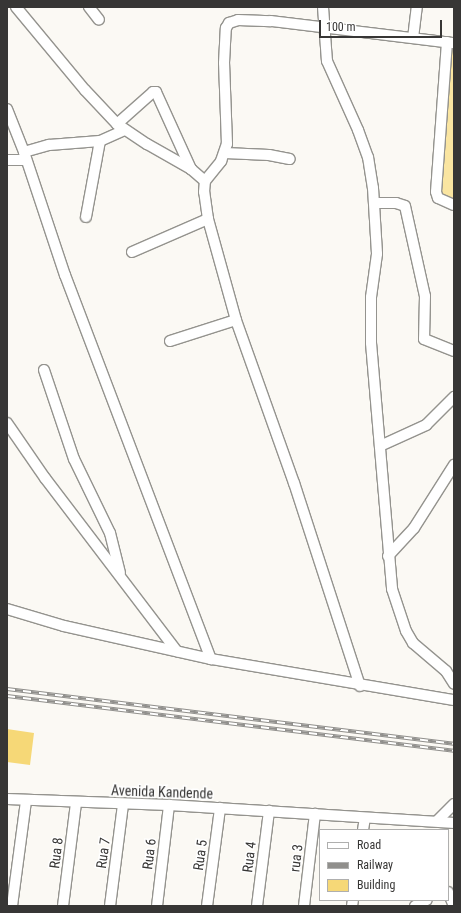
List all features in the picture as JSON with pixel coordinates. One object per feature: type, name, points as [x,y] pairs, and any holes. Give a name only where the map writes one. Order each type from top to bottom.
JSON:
[{"type":"street","points":[[16,7],[85,90],[121,127],[191,169],[205,181]]},
{"type":"street","points":[[89,7],[99,20]]},
{"type":"street","points":[[323,7],[327,61],[368,157],[375,203],[377,254],[370,318],[388,556],[392,589],[406,632],[419,651],[446,671],[454,684]]},
{"type":"street","points":[[413,38],[417,7]]},
{"type":"street","points":[[360,686],[294,483],[236,320],[208,219],[204,192],[205,181],[225,153],[228,126],[224,63],[227,25],[238,20],[254,20],[451,43],[436,192],[438,198],[454,205]]},
{"type":"street","points":[[7,160],[25,156],[49,145],[100,141],[121,127],[156,92],[191,169]]},
{"type":"street","points":[[7,109],[25,156],[65,275],[211,659]]},
{"type":"street","points":[[86,217],[100,141]]},
{"type":"street","points":[[225,153],[269,155],[290,159]]},
{"type":"street","points":[[375,203],[396,202],[405,206],[425,296],[424,339],[447,346],[454,351]]},
{"type":"street","points":[[132,252],[208,219]]},
{"type":"street","points":[[170,341],[236,320]]},
{"type":"street","points":[[44,370],[74,459],[110,533],[120,575]]},
{"type":"street","points":[[380,446],[426,425],[454,397]]},
{"type":"street","points":[[7,423],[45,478],[177,651]]},
{"type":"street","points":[[388,556],[414,528],[454,465]]},
{"type":"street","points":[[7,609],[64,626],[211,659],[360,686],[454,700]]},
{"type":"street","name":"Avenida Kandende","points":[[7,799],[76,803],[169,805],[365,818],[437,821]]},
{"type":"street","points":[[12,906],[26,801]]},
{"type":"street","name":"Rua 8","points":[[63,906],[76,803]]},
{"type":"street","name":"Rua 7","points":[[110,906],[123,804]]},
{"type":"street","points":[[437,821],[454,804]]},
{"type":"street","name":"Rua 6","points":[[157,906],[169,805]]},
{"type":"street","name":"Rua 5","points":[[207,906],[220,808]]},
{"type":"street","name":"Rua 4","points":[[257,906],[269,811]]},
{"type":"street","name":"rua 3","points":[[304,906],[315,814]]},
{"type":"street","points":[[363,829],[365,818]]},
{"type":"street","points":[[437,821],[454,823]]},
{"type":"street","points":[[449,893],[454,906]]},
{"type":"street","points":[[415,906],[425,901]]},
{"type":"shaded area","points":[[452,50],[454,50],[454,203],[436,202]]},
{"type":"building","points":[[7,729],[34,733],[30,765],[7,762]]},
{"type":"railway","points":[[7,689],[454,744]]},
{"type":"railway","points":[[7,696],[454,751]]}]
